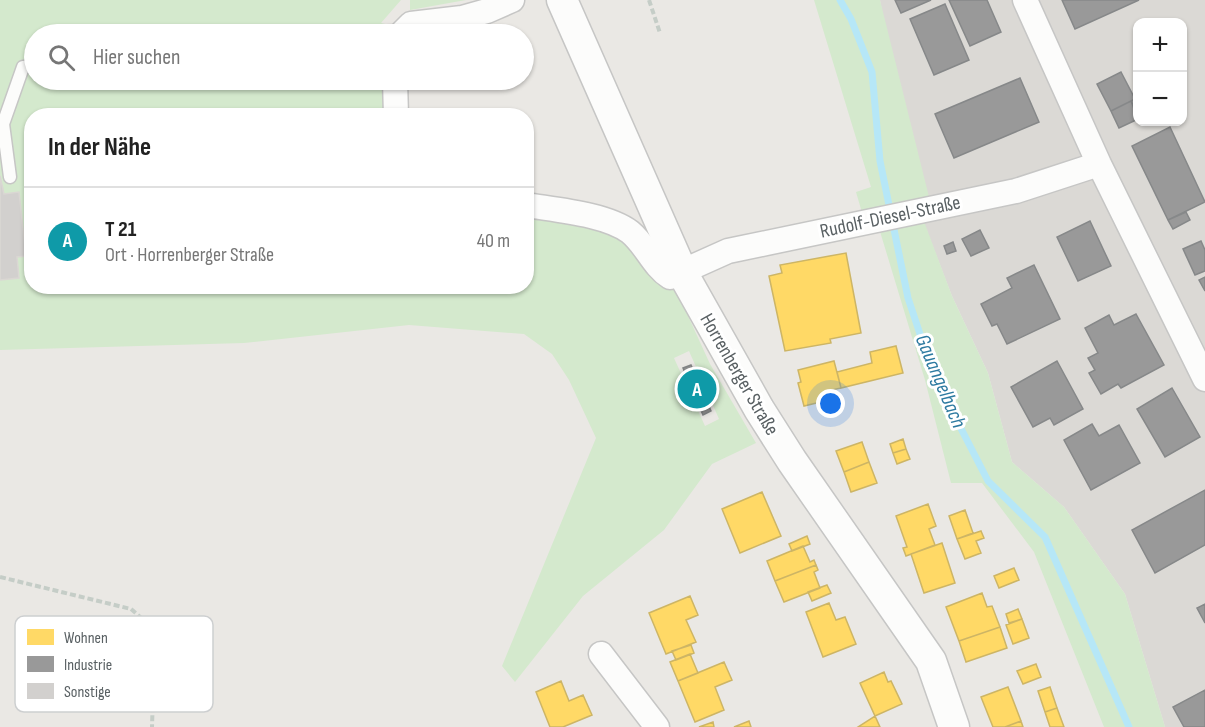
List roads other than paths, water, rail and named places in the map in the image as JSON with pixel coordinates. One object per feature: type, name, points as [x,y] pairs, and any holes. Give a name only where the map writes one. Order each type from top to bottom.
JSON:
[{"type":"street","points":[[411,24],[462,18],[487,11],[512,0]]},
{"type":"street","name":"Horrenberger Straße","points":[[562,0],[683,274],[748,390],[792,461],[931,661],[954,727]]},
{"type":"street","points":[[1025,0],[1099,164],[1205,379]]},
{"type":"street","points":[[395,90],[396,108]]},
{"type":"street","name":"Rudolf-Diesel-Straße","points":[[683,274],[710,258],[728,252],[862,221],[1016,191],[1099,164]]},
{"type":"street","points":[[534,207],[612,223],[628,231],[641,243],[661,271],[670,277],[683,274]]},
{"type":"street","points":[[601,654],[657,727]]},
{"type":"lane","points":[[10,177],[3,124],[24,67]]},
{"type":"waterway","name":"Gauangelbach","points":[[840,0],[851,19],[872,72],[880,161],[908,298],[934,376],[988,481],[1045,537],[1129,727]]},
{"type":"place","name":"T 21","points":[[697,389]]}]
